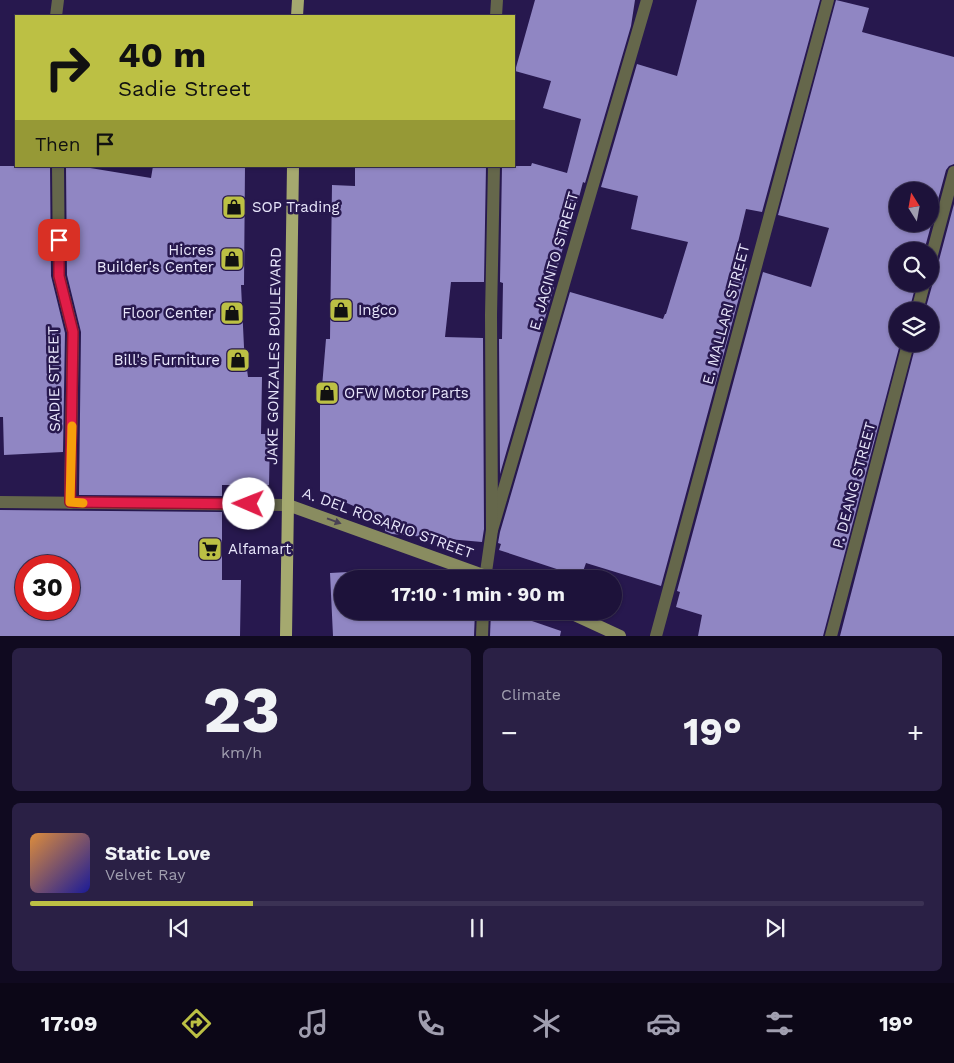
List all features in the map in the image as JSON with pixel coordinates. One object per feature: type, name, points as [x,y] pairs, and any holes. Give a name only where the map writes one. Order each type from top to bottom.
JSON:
[{"type":"main road","points":[[297,15],[298,0]]},
{"type":"main road","name":"JAKE GONZALES BOULEVARD","points":[[286,636],[293,167]]},
{"type":"street","points":[[56,15],[58,0]]},
{"type":"street","points":[[496,15],[497,0]]},
{"type":"street","name":"E. JACINTO STREET","points":[[492,530],[647,0]]},
{"type":"street","name":"E. MALLARI STREET","points":[[656,636],[828,0]]},
{"type":"street","name":"SADIE STREET","points":[[58,167],[59,276],[73,332],[70,502]]},
{"type":"street","points":[[489,570],[492,530],[491,316],[494,167]]},
{"type":"street","points":[[935,242],[954,172]]},
{"type":"street","name":"P. DEANG STREET","points":[[831,636],[906,352]]},
{"type":"street","name":"A. DEL ROSARIO STREET","points":[[0,502],[288,505],[466,570]]},
{"type":"street","points":[[482,636],[483,620]]},
{"type":"street","points":[[585,620],[620,636]]},
{"type":"building","points":[[535,0],[635,0],[631,26],[585,183],[583,182],[573,220],[571,219],[552,287],[554,287],[500,474],[499,339],[502,339],[503,283],[500,282],[502,167],[531,166],[532,163],[567,173],[581,119],[543,108],[551,81],[515,71]]},
{"type":"building","points":[[697,0],[820,0],[762,212],[746,209],[733,263],[747,268],[661,586],[622,574],[622,570],[609,570],[586,563],[584,570],[560,570],[499,550],[501,544],[498,543],[570,292],[663,319],[666,314],[688,242],[631,229],[638,196],[601,187],[637,64],[677,76]]},
{"type":"building","points":[[836,0],[869,8],[862,32],[954,57],[954,164],[946,170],[939,196],[939,182],[889,182],[889,232],[929,232],[926,242],[889,242],[889,292],[914,292],[911,302],[889,302],[889,352],[898,352],[823,636],[698,636],[702,615],[676,607],[680,592],[677,591],[763,272],[811,287],[829,228],[778,215]]},
{"type":"building","points":[[0,166],[50,167],[51,276],[65,333],[63,452],[4,455],[3,417],[0,417]]},
{"type":"building","points":[[66,167],[84,167],[151,178],[153,167],[245,167],[244,285],[241,285],[244,347],[248,377],[262,377],[261,434],[270,434],[269,485],[222,485],[222,496],[79,495],[81,332],[67,275]]},
{"type":"building","points":[[355,167],[486,167],[484,282],[451,282],[445,337],[483,338],[484,529],[482,542],[392,534],[385,531],[385,520],[320,491],[320,387],[322,387],[326,339],[330,339],[332,185],[355,186]]},
{"type":"building","points":[[954,204],[954,636],[840,636],[914,352],[939,352],[939,302],[928,302],[930,292],[939,292],[939,260]]},
{"type":"building","points":[[0,510],[222,512],[222,580],[241,580],[240,636],[0,636]]},
{"type":"building","points":[[330,573],[334,573],[334,620],[475,620],[474,636],[333,636]]},
{"type":"building","points":[[491,620],[529,620],[561,631],[560,636],[490,636]]},
{"type":"slow traffic","points":[[72,426],[70,502],[83,503]]},
{"type":"place","name":"SOP Trading","points":[[234,207]]},
{"type":"place","name":"Hicres Builder's Center","points":[[232,259]]},
{"type":"place","name":"Ingco","points":[[341,310]]},
{"type":"place","name":"Floor Center","points":[[232,313]]},
{"type":"place","name":"Bill's Furniture","points":[[238,360]]},
{"type":"place","name":"OFW Motor Parts","points":[[327,393]]},
{"type":"place","name":"Alfamart","points":[[210,549]]},
{"type":"route","points":[[59,240],[59,276],[73,332],[70,502],[249,504]]}]
